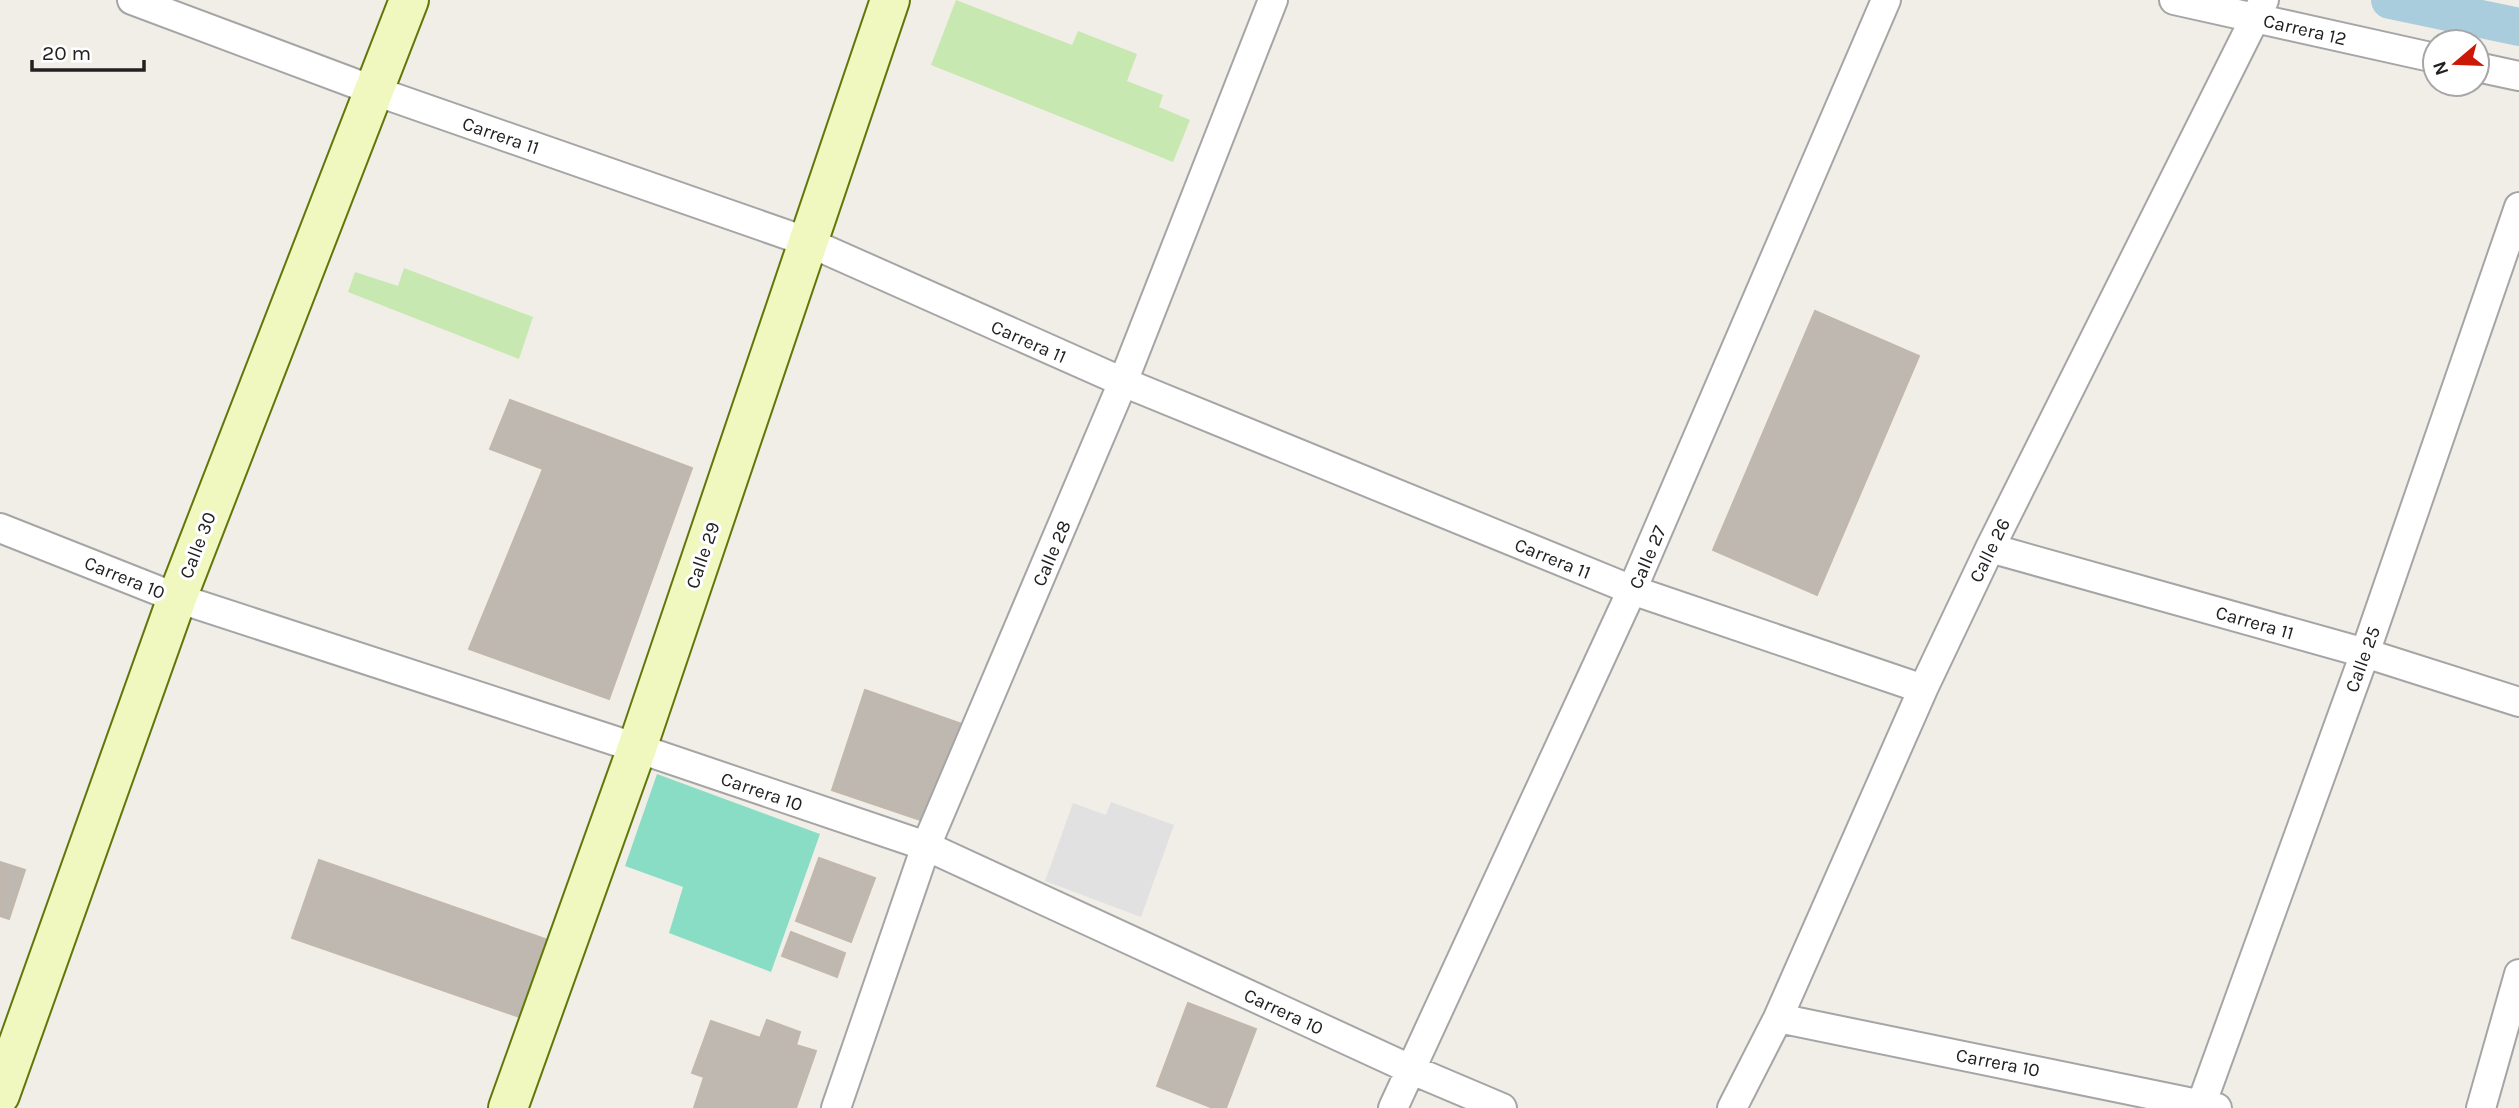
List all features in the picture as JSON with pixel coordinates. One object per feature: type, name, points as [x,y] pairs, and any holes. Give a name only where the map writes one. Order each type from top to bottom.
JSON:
[{"type":"street","name":"Carrera 11","points":[[132,0],[374,91],[807,242],[1123,382],[1632,590],[1923,689]]},
{"type":"street","name":"Calle 30","points":[[0,1095],[177,598],[409,0]]},
{"type":"street","name":"Calle 29","points":[[508,1108],[637,748],[890,0]]},
{"type":"street","name":"Calle 28","points":[[836,1108],[926,846],[1123,382],[1273,0]]},
{"type":"street","name":"Calle 27","points":[[1394,1108],[1632,590],[1886,0]]},
{"type":"street","name":"Carrera 12","points":[[2174,0],[2259,9],[2421,54]]},
{"type":"street","name":"Calle 26","points":[[1732,1108],[1778,1018],[1923,689],[1990,548],[2259,9]]},
{"type":"street","points":[[2491,70],[2519,76]]},
{"type":"street","name":"Calle 25","points":[[2207,1106],[2519,207]]},
{"type":"street","name":"Carrera 10","points":[[0,528],[177,598],[637,748],[926,846],[1410,1069],[1502,1108]]},
{"type":"street","name":"Carrera 11","points":[[1990,548],[2365,653],[2519,702]]},
{"type":"street","points":[[2481,1108],[2519,974]]},
{"type":"street","name":"Carrera 10","points":[[1778,1018],[2207,1106]]},
{"type":"green space","points":[[956,0],[1072,45],[1078,31],[1137,54],[1127,81],[1163,95],[1159,107],[1190,120],[1173,162],[931,65]]},
{"type":"green space","points":[[404,268],[533,317],[519,359],[348,292],[355,272],[398,286]]},
{"type":"green space","points":[[657,774],[820,834],[771,972],[669,933],[683,887],[625,866]]},
{"type":"shaded area","points":[[1111,802],[1174,825],[1141,917],[1045,881],[1073,803],[1106,815]]},
{"type":"building","points":[[1815,311],[1919,356],[1817,595],[1713,550]]},
{"type":"building","points":[[510,400],[692,468],[609,699],[469,649],[543,469],[490,449]]},
{"type":"building","points":[[865,690],[965,725],[932,824],[832,790]]},
{"type":"building","points":[[819,858],[875,878],[851,942],[796,921]]},
{"type":"building","points":[[319,860],[554,942],[528,1020],[292,938]]},
{"type":"building","points":[[0,862],[25,870],[9,919],[0,916]]},
{"type":"building","points":[[791,932],[845,953],[837,977],[782,956]]},
{"type":"building","points":[[1188,1003],[1256,1029],[1226,1108],[1213,1108],[1157,1086]]},
{"type":"building","points":[[767,1020],[800,1032],[796,1045],[816,1051],[796,1108],[694,1108],[704,1077],[692,1073],[711,1021],[760,1038]]},
{"type":"waterway","points":[[2390,0],[2519,27]]}]
